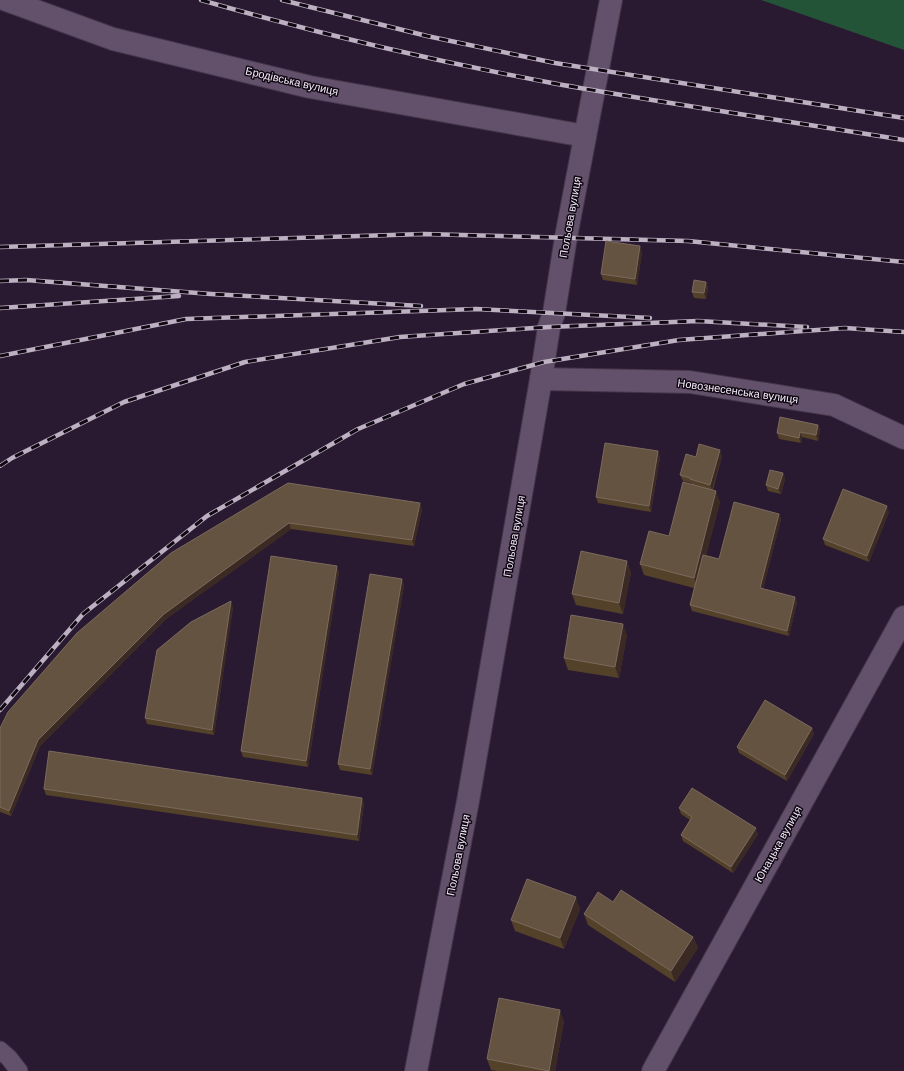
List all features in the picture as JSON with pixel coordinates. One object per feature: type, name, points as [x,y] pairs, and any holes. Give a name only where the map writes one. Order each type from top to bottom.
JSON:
[{"type":"street","name":"Бродівська вулиця","points":[[6,0],[113,38],[310,87],[585,136]]},
{"type":"street","name":"Польова вулиця","points":[[416,1071],[468,801],[549,327],[554,312],[611,0]]},
{"type":"street","name":"Новознесенська вулиця","points":[[541,379],[698,383],[834,405],[904,438]]},
{"type":"street","name":"Юнацька вулиця","points":[[653,1071],[904,618]]},
{"type":"lane","points":[[0,1050],[9,1058],[19,1071]]},
{"type":"green space","points":[[761,0],[904,0],[904,50]]},
{"type":"building","points":[[606,241],[640,246],[635,279],[601,274]]},
{"type":"building","points":[[694,280],[706,282],[704,293],[692,292]]},
{"type":"building","points":[[780,417],[818,425],[816,435],[800,432],[799,438],[777,433]]},
{"type":"building","points":[[605,443],[658,451],[649,506],[596,497]]},
{"type":"building","points":[[699,444],[720,450],[710,485],[680,475],[686,454],[696,457]]},
{"type":"building","points":[[770,470],[783,473],[778,489],[766,485]]},
{"type":"building","points":[[683,482],[716,491],[694,578],[640,564],[649,531],[669,536]]},
{"type":"building","points":[[288,483],[420,503],[412,540],[289,523],[164,614],[38,740],[9,811],[0,807],[0,728],[8,712],[77,633],[171,553]]},
{"type":"building","points":[[843,489],[887,506],[867,556],[823,539]]},
{"type":"building","points":[[734,502],[779,514],[760,588],[795,597],[787,631],[690,605],[703,555],[719,559]]},
{"type":"building","points":[[581,551],[627,561],[619,603],[572,594]]},
{"type":"building","points":[[271,556],[337,566],[306,761],[241,751]]},
{"type":"building","points":[[370,574],[402,579],[370,769],[338,764]]},
{"type":"building","points":[[231,601],[212,730],[145,718],[157,650],[191,622]]},
{"type":"building","points":[[571,615],[623,624],[615,667],[564,658]]},
{"type":"building","points":[[765,700],[812,728],[785,775],[737,747]]},
{"type":"building","points":[[49,751],[362,798],[357,835],[44,789]]},
{"type":"building","points":[[692,788],[756,828],[731,867],[681,835],[692,817],[679,808]]},
{"type":"building","points":[[527,879],[576,897],[560,938],[511,920]]},
{"type":"building","points":[[621,890],[693,937],[671,971],[584,914],[598,892],[613,902]]},
{"type":"building","points":[[499,998],[560,1010],[549,1071],[487,1059]]},
{"type":"railway","points":[[201,0],[375,46],[552,83],[904,140]]},
{"type":"railway","points":[[282,0],[427,36],[555,63],[904,118]]},
{"type":"railway","points":[[0,247],[424,234],[688,241],[904,262]]},
{"type":"railway","points":[[0,281],[26,280],[211,294],[421,306]]},
{"type":"railway","points":[[0,308],[179,296]]},
{"type":"railway","points":[[0,356],[186,319],[476,309],[650,318]]},
{"type":"railway","points":[[0,466],[12,458],[124,402],[245,362],[400,337],[549,327],[698,321],[807,327]]},
{"type":"railway","points":[[0,710],[83,614],[207,516],[358,429],[464,384],[544,362],[679,340],[845,328],[904,332]]}]
